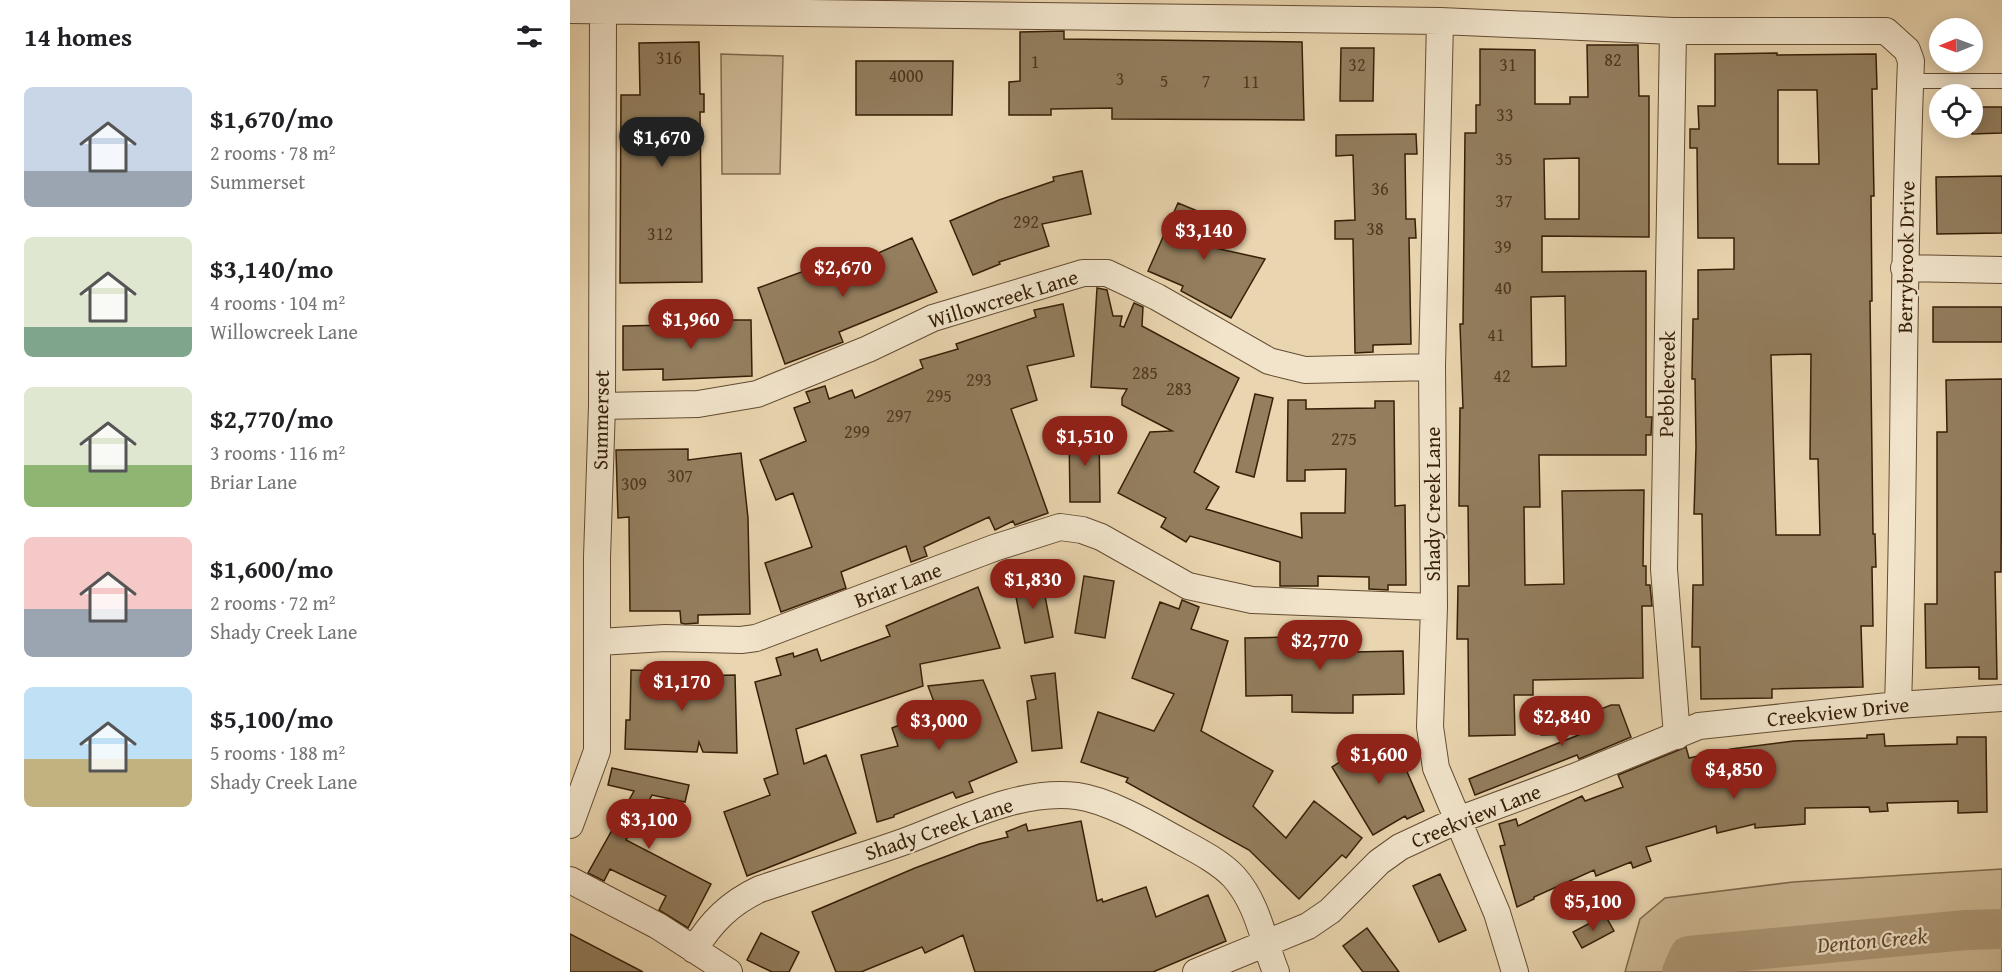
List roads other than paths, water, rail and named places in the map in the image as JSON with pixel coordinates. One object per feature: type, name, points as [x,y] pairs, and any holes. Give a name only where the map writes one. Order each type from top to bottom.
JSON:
[{"type":"street","name":"Berrybrook Drive","points":[[570,10],[926,7],[1440,21],[1673,31],[1886,31],[1907,50],[1911,61],[1904,268],[1903,544],[1898,705]]},
{"type":"street","name":"Summerset","points":[[570,825],[597,751],[597,557],[602,406],[603,10]]},
{"type":"street","name":"Shady Creek Lane","points":[[1440,21],[1432,367],[1434,607],[1430,727],[1436,768],[1497,913],[1515,972]]},
{"type":"street","name":"Pebblecreek","points":[[1673,31],[1664,569],[1677,736]]},
{"type":"street","points":[[1904,268],[2002,270]]},
{"type":"street","name":"Willowcreek Lane","points":[[602,406],[698,404],[757,394],[868,349],[933,318],[1083,273],[1107,273],[1124,281],[1157,297],[1269,361],[1305,370],[1432,367]]},
{"type":"street","name":"Briar Lane","points":[[598,642],[665,638],[741,640],[756,638],[994,548],[1060,527],[1082,530],[1101,537],[1188,586],[1252,600],[1434,607]]},
{"type":"street","name":"Creekview Drive","points":[[1677,736],[1699,726],[1898,705],[2002,698]]},
{"type":"street","name":"Creekview Lane","points":[[1196,972],[1308,926],[1330,911],[1379,862],[1400,847],[1458,820],[1677,736]]},
{"type":"street","name":"Shady Creek Lane","points":[[694,950],[707,929],[721,914],[740,898],[760,889],[903,842],[981,811],[1030,798],[1078,796],[1131,814],[1206,856],[1234,877],[1257,912],[1264,944],[1276,972]]},
{"type":"street","points":[[570,880],[658,926],[729,972]]},
{"type":"lane","points":[[1910,81],[2002,81]]},
{"type":"waterway","name":"Denton Creek","points":[[1682,972],[1689,956],[1966,930],[2002,929]]}]
